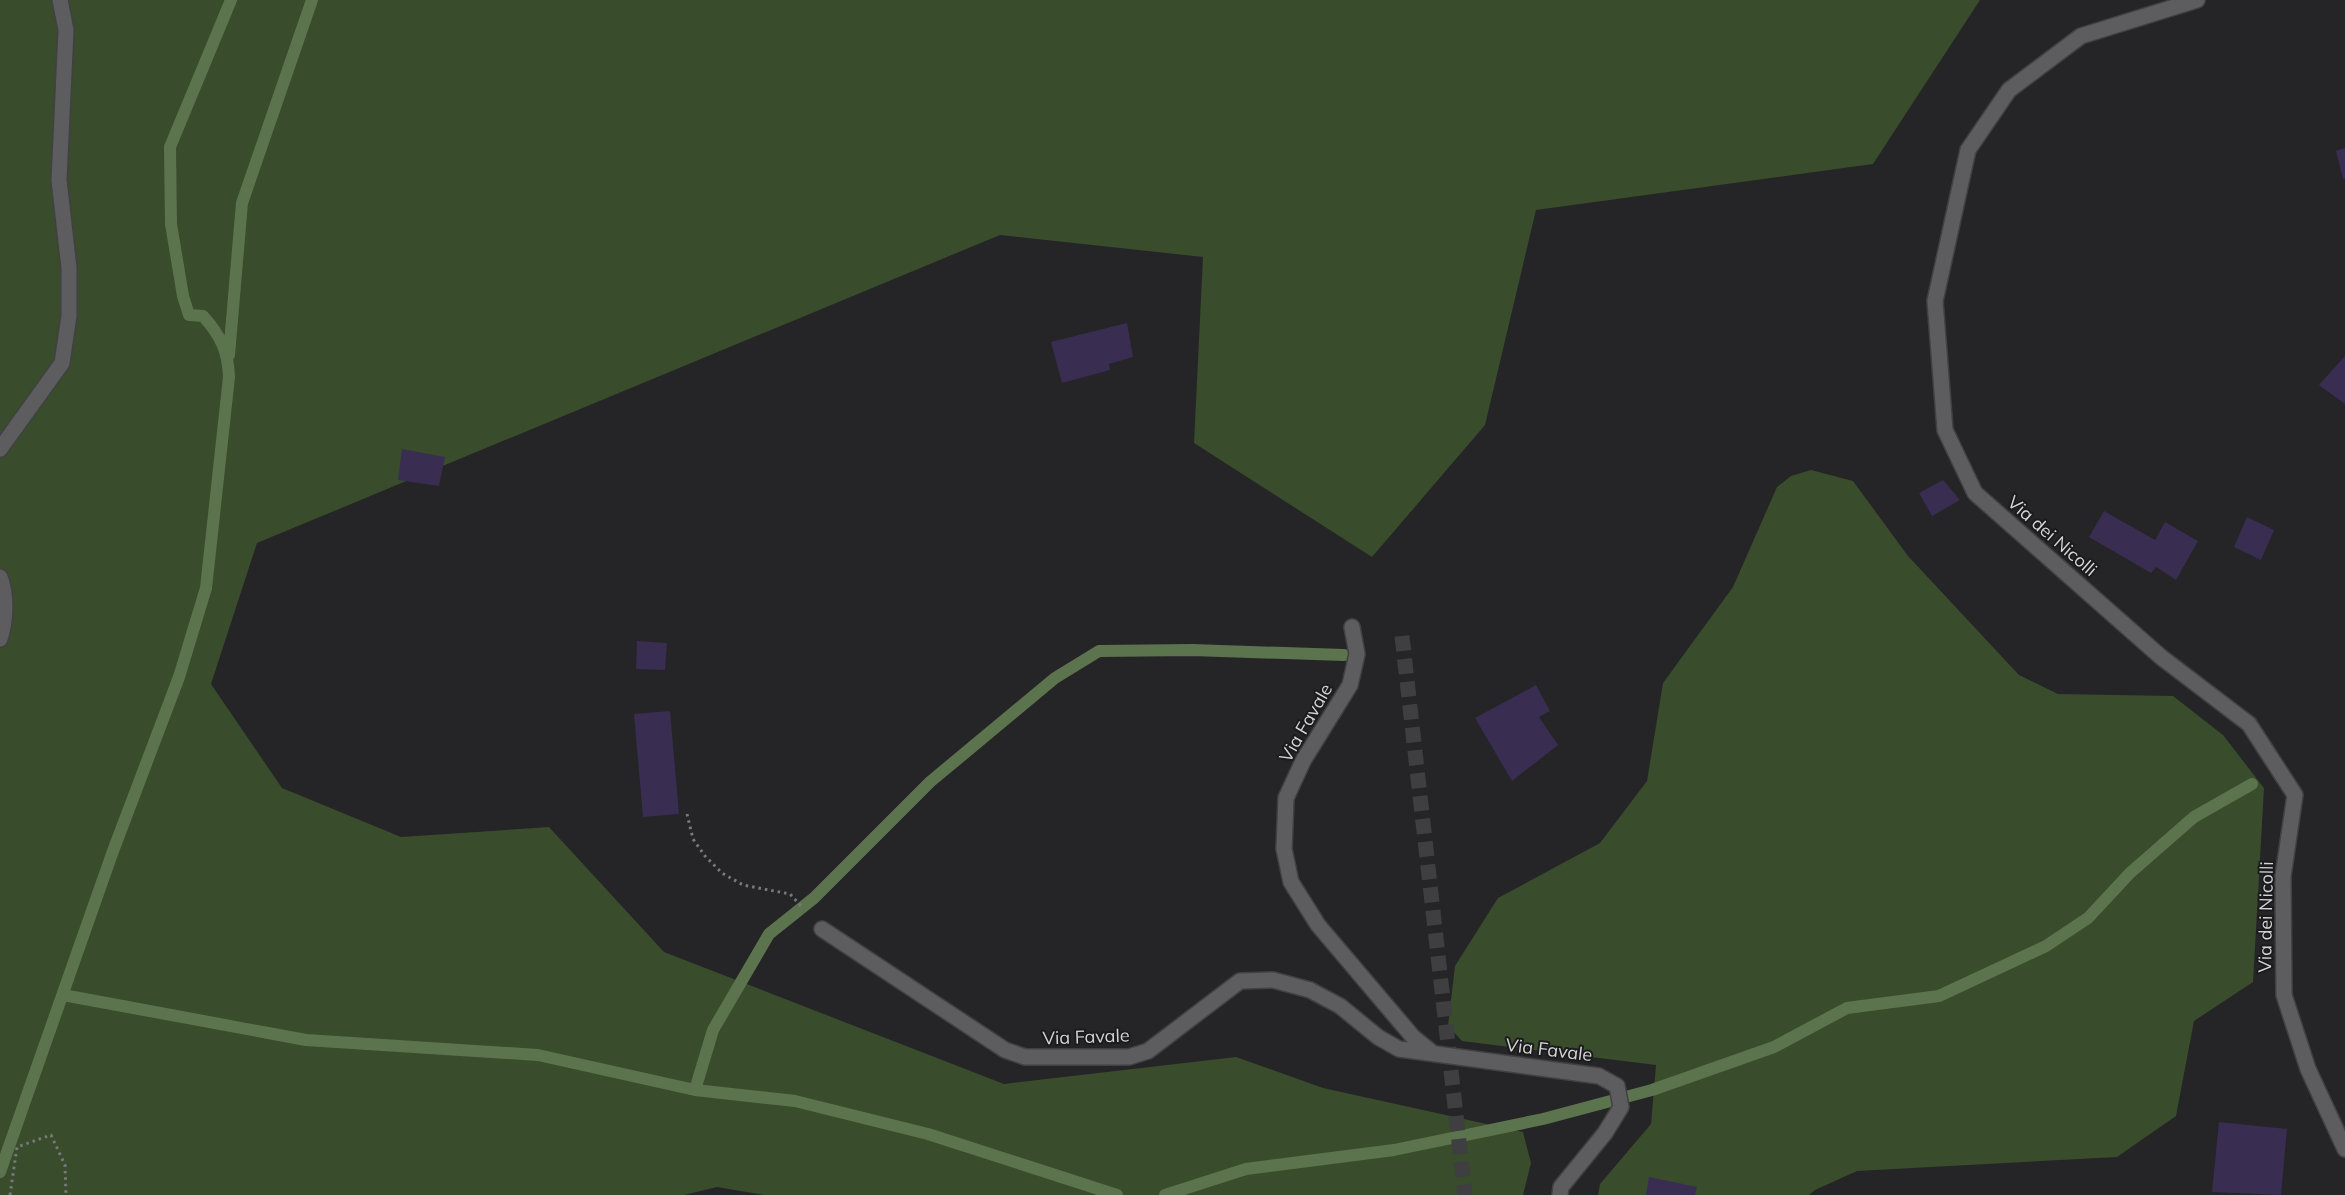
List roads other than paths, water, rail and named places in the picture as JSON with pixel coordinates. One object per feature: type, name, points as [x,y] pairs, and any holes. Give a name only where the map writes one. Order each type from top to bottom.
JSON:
[{"type":"street","points":[[0,449],[62,363],[69,316],[69,268],[59,180],[66,30],[60,0]]},
{"type":"street","name":"Via dei Nicolli","points":[[2197,0],[2081,36],[2009,90],[1968,150],[1935,301],[1945,430],[1975,493],[2161,657],[2250,724],[2295,795],[2282,876],[2284,995],[2308,1069],[2345,1148]]},
{"type":"street","points":[[0,577],[3,586],[4,627],[0,639]]},
{"type":"street","name":"Via Favale","points":[[1352,627],[1357,654],[1350,685],[1303,761],[1286,798],[1284,849],[1291,882],[1318,925],[1413,1037],[1434,1054]]},
{"type":"street","name":"Via Favale","points":[[822,929],[1005,1050],[1025,1058],[1129,1057],[1148,1051],[1240,981],[1273,980],[1310,990],[1340,1006],[1378,1037],[1399,1049],[1599,1076],[1617,1086],[1620,1107],[1605,1133],[1561,1188],[1560,1195]]},
{"type":"waterway","points":[[0,1172],[113,851],[179,677],[206,588],[229,377],[227,359],[219,337],[203,316],[189,315],[183,296],[171,224],[170,147],[231,0]]},
{"type":"waterway","points":[[229,355],[242,203],[312,0]]},
{"type":"waterway","points":[[695,1090],[713,1030],[769,934],[814,898],[930,782],[1055,678],[1099,651],[1192,650],[1344,655]]},
{"type":"waterway","points":[[1165,1195],[1246,1169],[1394,1150],[1543,1119],[1652,1090],[1774,1047],[1847,1008],[1939,996],[2046,946],[2088,918],[2130,873],[2194,817],[2252,784]]},
{"type":"waterway","points":[[63,995],[306,1040],[538,1055],[695,1090],[795,1101],[928,1134],[1117,1195]]},
{"type":"tunnel","points":[[1402,636],[1465,1195]]}]
